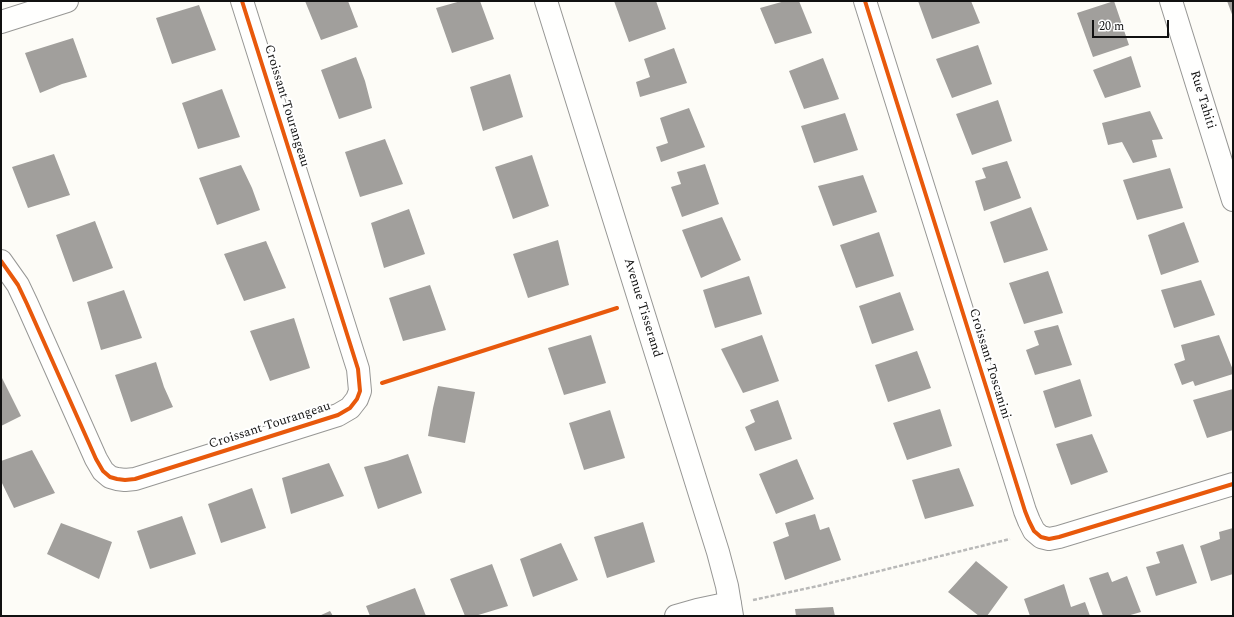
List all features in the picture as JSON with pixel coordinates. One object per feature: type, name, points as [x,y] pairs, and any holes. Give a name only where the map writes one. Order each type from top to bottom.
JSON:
[{"type":"street","points":[[1,22],[66,1]]},
{"type":"street","name":"Croissant Tourangeau","points":[[1,261],[18,285],[96,459],[103,471],[110,477],[125,480],[135,479],[338,415],[350,408],[357,399],[360,390],[358,368],[242,1]]},
{"type":"street","name":"Avenue Tisserand","points":[[546,1],[724,571],[737,607]]},
{"type":"street","name":"Croissant Toscanini","points":[[865,1],[1025,511],[1034,531],[1041,537],[1050,539],[1059,537],[1233,484]]},
{"type":"street","name":"Rue Tahiti","points":[[1171,1],[1233,200]]},
{"type":"street","points":[[676,616],[698,610],[737,607]]},
{"type":"path","points":[[737,607],[1013,538]]},
{"type":"building","points":[[305,1],[348,1],[358,27],[321,40]]},
{"type":"building","points":[[461,1],[480,1],[494,39],[452,53],[436,8]]},
{"type":"building","points":[[614,1],[656,1],[666,29],[629,42]]},
{"type":"building","points":[[785,1],[799,1],[812,33],[775,44],[760,8]]},
{"type":"building","points":[[918,1],[971,1],[980,23],[932,39]]},
{"type":"building","points":[[1114,1],[1129,45],[1093,57],[1077,13]]},
{"type":"building","points":[[1227,1],[1233,1],[1233,17]]},
{"type":"building","points":[[199,5],[216,50],[172,64],[156,18]]},
{"type":"building","points":[[73,38],[87,77],[62,84],[40,93],[25,53]]},
{"type":"building","points":[[978,45],[992,84],[952,98],[936,59]]},
{"type":"building","points":[[674,48],[687,83],[640,97],[636,82],[650,77],[644,59]]},
{"type":"building","points":[[1131,56],[1141,87],[1105,98],[1093,70]]},
{"type":"building","points":[[356,57],[365,81],[372,108],[339,119],[321,70]]},
{"type":"building","points":[[823,58],[839,99],[804,109],[789,71]]},
{"type":"building","points":[[510,74],[523,117],[483,131],[470,87]]},
{"type":"building","points":[[222,89],[240,137],[198,149],[182,103]]},
{"type":"building","points":[[998,100],[1012,141],[972,155],[956,114]]},
{"type":"building","points":[[689,108],[705,147],[661,162],[656,147],[668,143],[660,118]]},
{"type":"building","points":[[1150,111],[1163,139],[1152,140],[1157,157],[1133,163],[1122,142],[1108,145],[1102,123]]},
{"type":"building","points":[[845,113],[858,150],[814,163],[801,126]]},
{"type":"building","points":[[385,139],[403,184],[360,197],[345,152]]},
{"type":"building","points":[[54,154],[70,195],[28,208],[12,167]]},
{"type":"building","points":[[532,155],[549,206],[513,219],[495,167]]},
{"type":"building","points":[[1007,161],[1021,198],[984,211],[975,181],[986,178],[982,168]]},
{"type":"building","points":[[705,164],[719,204],[682,217],[671,187],[681,184],[677,172]]},
{"type":"building","points":[[241,165],[260,210],[217,225],[199,178]]},
{"type":"building","points":[[1170,168],[1183,208],[1137,220],[1123,180]]},
{"type":"building","points":[[863,175],[877,212],[833,226],[818,186]]},
{"type":"building","points":[[1031,207],[1048,250],[1004,263],[990,222]]},
{"type":"building","points":[[409,209],[425,254],[384,268],[371,223]]},
{"type":"building","points":[[722,217],[741,260],[701,278],[682,230]]},
{"type":"building","points":[[95,221],[113,268],[73,282],[56,235]]},
{"type":"building","points":[[1184,222],[1199,262],[1161,275],[1148,235]]},
{"type":"building","points":[[879,232],[894,276],[856,288],[840,245]]},
{"type":"building","points":[[558,240],[569,285],[528,298],[513,254]]},
{"type":"building","points":[[266,241],[286,288],[244,301],[224,254]]},
{"type":"building","points":[[1048,271],[1063,313],[1024,324],[1009,283]]},
{"type":"building","points":[[749,276],[762,314],[715,328],[703,290]]},
{"type":"building","points":[[1201,280],[1215,315],[1174,328],[1161,290]]},
{"type":"building","points":[[430,285],[446,330],[403,341],[389,298]]},
{"type":"building","points":[[124,290],[142,338],[101,350],[87,302]]},
{"type":"building","points":[[900,292],[914,330],[872,344],[859,306]]},
{"type":"building","points":[[294,318],[310,368],[270,381],[250,331]]},
{"type":"building","points":[[1058,325],[1072,365],[1035,375],[1026,350],[1039,345],[1034,331]]},
{"type":"building","points":[[591,335],[606,383],[564,395],[548,348]]},
{"type":"building","points":[[762,335],[779,381],[743,393],[721,349]]},
{"type":"building","points":[[1219,335],[1233,370],[1233,374],[1195,386],[1193,381],[1182,385],[1174,364],[1185,360],[1181,345]]},
{"type":"building","points":[[917,351],[931,388],[888,402],[875,365]]},
{"type":"building","points":[[156,362],[164,387],[173,407],[131,422],[115,375]]},
{"type":"building","points":[[1,376],[21,416],[1,426]]},
{"type":"building","points":[[1080,379],[1092,416],[1055,428],[1043,391]]},
{"type":"building","points":[[438,386],[475,392],[465,443],[428,436]]},
{"type":"building","points":[[1233,389],[1233,430],[1207,438],[1193,400]]},
{"type":"building","points":[[778,400],[792,439],[755,451],[745,427],[755,422],[750,410]]},
{"type":"building","points":[[940,409],[952,446],[907,460],[893,423]]},
{"type":"building","points":[[610,410],[625,458],[584,470],[569,423]]},
{"type":"building","points":[[1092,434],[1108,472],[1071,485],[1056,444]]},
{"type":"building","points":[[32,450],[55,493],[14,508],[1,481],[1,461]]},
{"type":"building","points":[[408,454],[422,493],[378,509],[364,467]]},
{"type":"building","points":[[797,459],[814,499],[776,514],[759,474]]},
{"type":"building","points":[[329,463],[344,496],[291,514],[282,478]]},
{"type":"building","points":[[959,468],[974,506],[925,519],[912,480]]},
{"type":"building","points":[[252,488],[266,528],[221,543],[208,504]]},
{"type":"building","points":[[815,514],[820,530],[829,527],[841,560],[785,580],[773,542],[789,536],[785,523]]},
{"type":"building","points":[[182,516],[196,554],[150,569],[137,531]]},
{"type":"building","points":[[643,522],[655,562],[607,578],[594,537]]},
{"type":"building","points":[[61,523],[112,542],[99,579],[47,554]]},
{"type":"building","points":[[1233,528],[1233,574],[1211,581],[1200,546],[1220,539],[1219,532]]},
{"type":"building","points":[[561,543],[578,580],[533,597],[520,559]]},
{"type":"building","points":[[1183,544],[1197,583],[1156,596],[1146,567],[1160,563],[1156,552]]},
{"type":"building","points":[[976,561],[1008,587],[987,616],[979,616],[948,592]]},
{"type":"building","points":[[492,564],[508,606],[475,616],[465,616],[450,579]]},
{"type":"building","points":[[1108,572],[1112,582],[1127,576],[1141,612],[1127,616],[1103,616],[1089,578]]},
{"type":"building","points":[[1064,584],[1071,607],[1085,602],[1090,616],[1030,616],[1024,599]]},
{"type":"building","points":[[415,588],[426,616],[370,616],[366,606]]},
{"type":"building","points":[[833,607],[835,616],[796,616],[795,609]]},
{"type":"building","points":[[330,611],[333,616],[319,616]]},
{"type":"cycle path","points":[[1,261],[18,285],[96,459],[103,471],[110,477],[125,480],[135,479],[338,415],[350,408],[357,399],[360,391],[358,369],[242,1]]},
{"type":"cycle path","points":[[865,1],[1025,511],[1034,531],[1041,537],[1049,539],[1059,537],[1233,484]]},
{"type":"cycle path","points":[[382,383],[617,308]]}]
